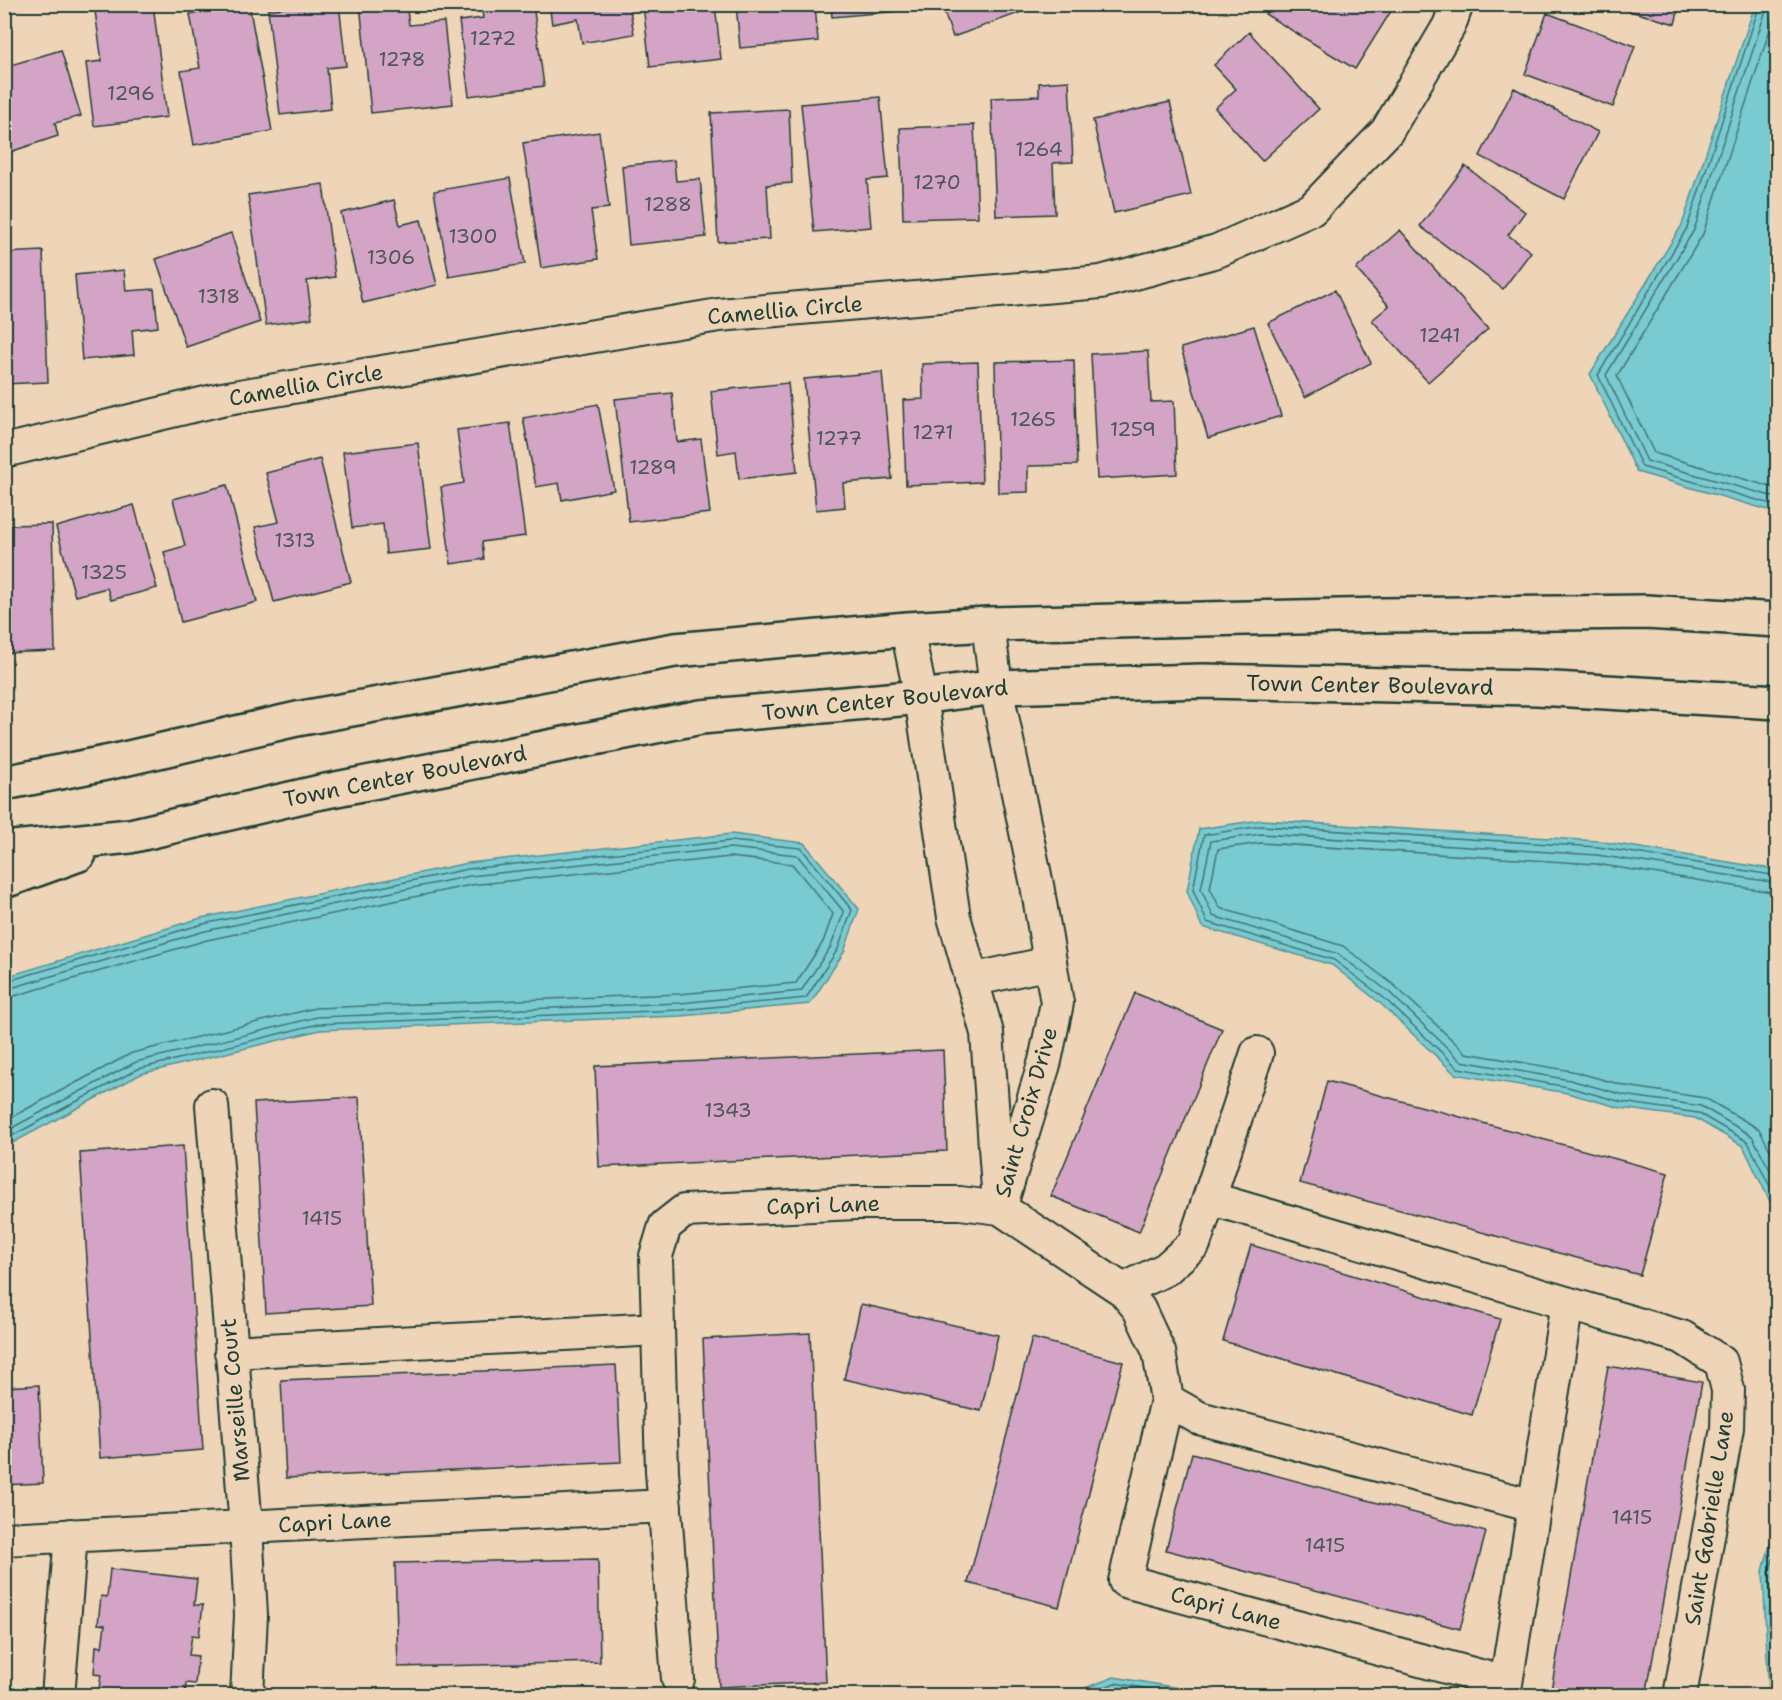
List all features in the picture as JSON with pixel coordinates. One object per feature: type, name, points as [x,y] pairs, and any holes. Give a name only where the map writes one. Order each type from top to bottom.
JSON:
[{"type":"street","name":"Camellia Circle","points":[[4,451],[222,399],[719,315],[1101,282],[1217,251],[1312,209],[1387,131],[1449,26],[1457,4]]},
{"type":"street","points":[[4,783],[111,762],[297,719],[675,650],[988,624],[1646,612],[1778,620]]},
{"type":"street","name":"Saint Croix Drive","points":[[988,624],[996,687],[1037,885],[1057,1003],[1045,1061],[1000,1208]]},
{"type":"street","name":"Saint Croix Drive","points":[[907,629],[921,697],[954,917],[987,1033],[1000,1208]]},
{"type":"street","name":"Town Center Boulevard","points":[[4,849],[130,836],[316,793],[701,717],[921,697],[996,687],[1214,681],[1537,688],[1778,702]]},
{"type":"street","points":[[4,881],[130,836]]},
{"type":"street","points":[[971,980],[1050,963]]},
{"type":"street","points":[[1123,1290],[1166,1269],[1194,1244],[1257,1053]]},
{"type":"street","name":"Marseille Court","points":[[212,1105],[246,1527],[251,1616],[247,1695]]},
{"type":"street","name":"Saint Gabrielle Lane","points":[[1209,1198],[1682,1337],[1721,1362],[1728,1390],[1727,1428],[1680,1695]]},
{"type":"street","name":"Capri Lane","points":[[678,1679],[664,1506],[658,1329],[656,1256],[665,1226],[684,1211],[856,1203],[960,1203],[1000,1208],[1123,1290],[1139,1309],[1159,1352],[1167,1400],[1125,1581],[1505,1689]]},
{"type":"street","points":[[1505,1689],[1567,1304]]},
{"type":"street","points":[[231,1353],[658,1329]]},
{"type":"street","points":[[1167,1400],[1198,1418],[1534,1506]]},
{"type":"street","name":"Capri Lane","points":[[4,1539],[664,1506]]},
{"type":"street","points":[[58,1695],[71,1535]]},
{"type":"water","points":[[1755,5],[1778,5],[1778,512],[1637,472],[1590,374],[1682,225]]},
{"type":"water","points":[[1261,820],[1598,841],[1777,870],[1777,1216],[1743,1146],[1695,1118],[1621,1108],[1567,1093],[1455,1074],[1380,1003],[1332,965],[1202,927],[1187,891],[1199,829]]},
{"type":"water","points":[[731,834],[804,843],[859,909],[844,952],[810,1004],[681,1016],[320,1030],[141,1074],[5,1147],[5,977],[201,918],[468,863]]},
{"type":"water","points":[[1777,1519],[1778,1695],[1769,1696],[1763,1571]]},
{"type":"water","points":[[1114,1677],[1178,1688],[1183,1695],[1067,1695]]},
{"type":"building","points":[[94,4],[153,4],[167,117],[94,126],[86,63],[102,61]]},
{"type":"building","points":[[249,4],[272,131],[194,145],[181,71],[200,68],[190,14]]},
{"type":"building","points":[[311,4],[339,4],[346,66],[327,68],[331,109],[280,115],[268,10]]},
{"type":"building","points":[[360,4],[406,4],[409,25],[444,22],[453,104],[371,113]]},
{"type":"building","points":[[481,4],[533,4],[544,86],[469,96],[459,21],[483,18]]},
{"type":"building","points":[[549,4],[629,4],[634,34],[582,43],[578,19],[552,24]]},
{"type":"building","points":[[643,4],[715,4],[721,59],[650,67]]},
{"type":"building","points":[[736,4],[815,4],[818,41],[740,48]]},
{"type":"building","points":[[831,4],[911,4],[911,10],[832,17]]},
{"type":"building","points":[[941,4],[1025,4],[1027,10],[953,37]]},
{"type":"building","points":[[1271,4],[1388,4],[1393,8],[1355,69],[1265,14]]},
{"type":"building","points":[[1606,4],[1680,4],[1675,24]]},
{"type":"building","points":[[1547,13],[1635,46],[1613,107],[1525,74]]},
{"type":"building","points":[[1249,32],[1319,109],[1262,161],[1215,108],[1236,89],[1214,65]]},
{"type":"building","points":[[61,50],[81,116],[55,123],[58,136],[10,152],[4,132],[4,67]]},
{"type":"building","points":[[1069,81],[1073,162],[1053,163],[1055,214],[996,216],[991,98],[1039,96],[1039,83]]},
{"type":"building","points":[[1514,88],[1598,132],[1564,199],[1480,156]]},
{"type":"building","points":[[880,97],[888,178],[867,180],[871,227],[814,232],[801,104]]},
{"type":"building","points":[[1170,102],[1191,195],[1114,213],[1093,120]]},
{"type":"building","points":[[789,109],[792,183],[767,185],[770,239],[718,242],[711,113]]},
{"type":"building","points":[[974,125],[978,217],[903,219],[900,128]]},
{"type":"building","points":[[599,132],[609,208],[591,210],[598,259],[541,268],[523,143]]},
{"type":"building","points":[[674,160],[676,181],[700,179],[706,237],[629,245],[622,166]]},
{"type":"building","points":[[1465,166],[1525,212],[1508,235],[1531,252],[1503,289],[1420,226]]},
{"type":"building","points":[[510,178],[525,264],[449,277],[434,191]]},
{"type":"building","points":[[323,184],[335,277],[307,281],[312,318],[266,325],[248,195]]},
{"type":"building","points":[[394,200],[400,225],[421,220],[437,285],[363,303],[341,213]]},
{"type":"building","points":[[1400,230],[1488,329],[1428,382],[1372,320],[1389,306],[1356,269]]},
{"type":"building","points":[[231,233],[260,322],[186,347],[156,259]]},
{"type":"building","points":[[43,251],[48,382],[4,384],[4,253]]},
{"type":"building","points":[[124,270],[126,291],[154,289],[158,327],[132,330],[134,355],[82,360],[75,275]]},
{"type":"building","points":[[1335,290],[1371,363],[1305,397],[1268,323]]},
{"type":"building","points":[[1254,326],[1281,416],[1208,438],[1181,348]]},
{"type":"building","points":[[1148,351],[1151,402],[1174,401],[1177,474],[1097,479],[1091,354]]},
{"type":"building","points":[[1074,360],[1077,465],[1028,466],[1028,492],[998,493],[995,362]]},
{"type":"building","points":[[978,362],[982,482],[906,485],[903,400],[923,399],[922,364]]},
{"type":"building","points":[[882,372],[892,479],[843,483],[845,507],[816,510],[804,379]]},
{"type":"building","points":[[788,383],[797,472],[739,479],[736,451],[718,454],[711,391]]},
{"type":"building","points":[[672,393],[677,442],[701,439],[710,513],[629,522],[615,399]]},
{"type":"building","points":[[598,404],[614,490],[562,500],[559,483],[536,487],[523,418]]},
{"type":"building","points":[[510,423],[525,536],[482,542],[484,559],[451,564],[441,487],[464,483],[457,430]]},
{"type":"building","points":[[418,443],[431,549],[386,554],[383,524],[352,528],[343,452]]},
{"type":"building","points":[[320,459],[351,582],[274,602],[255,527],[279,522],[266,473]]},
{"type":"building","points":[[227,485],[257,602],[181,622],[164,552],[185,546],[173,499]]},
{"type":"building","points":[[134,505],[157,588],[111,600],[107,588],[75,596],[56,527]]},
{"type":"building","points":[[52,524],[55,651],[4,653],[6,525]]},
{"type":"building","points":[[1135,993],[1222,1029],[1139,1232],[1051,1196]]},
{"type":"building","points":[[943,1050],[947,1151],[599,1167],[595,1066]]},
{"type":"building","points":[[1327,1081],[1668,1173],[1640,1275],[1300,1183]]},
{"type":"building","points":[[359,1097],[371,1306],[266,1313],[254,1103]]},
{"type":"building","points":[[183,1146],[203,1450],[100,1458],[80,1153]]},
{"type":"building","points":[[1251,1245],[1500,1319],[1472,1415],[1223,1341]]},
{"type":"building","points":[[861,1304],[998,1335],[981,1411],[844,1379]]},
{"type":"building","points":[[810,1333],[826,1682],[719,1687],[703,1339]]},
{"type":"building","points":[[1032,1338],[1123,1362],[1059,1607],[968,1583]]},
{"type":"building","points":[[616,1365],[621,1462],[286,1478],[281,1380]]},
{"type":"building","points":[[1608,1366],[1702,1382],[1646,1696],[1550,1696]]},
{"type":"building","points":[[39,1385],[43,1483],[4,1485],[4,1387]]},
{"type":"building","points":[[1192,1453],[1486,1532],[1460,1629],[1166,1550]]},
{"type":"building","points":[[598,1559],[600,1662],[398,1667],[395,1563]]},
{"type":"building","points":[[110,1569],[197,1579],[194,1605],[203,1605],[199,1636],[192,1635],[189,1655],[198,1656],[195,1684],[186,1683],[185,1696],[98,1696],[101,1675],[94,1674],[96,1646],[102,1647],[105,1625],[98,1624],[101,1596],[107,1597]]}]
